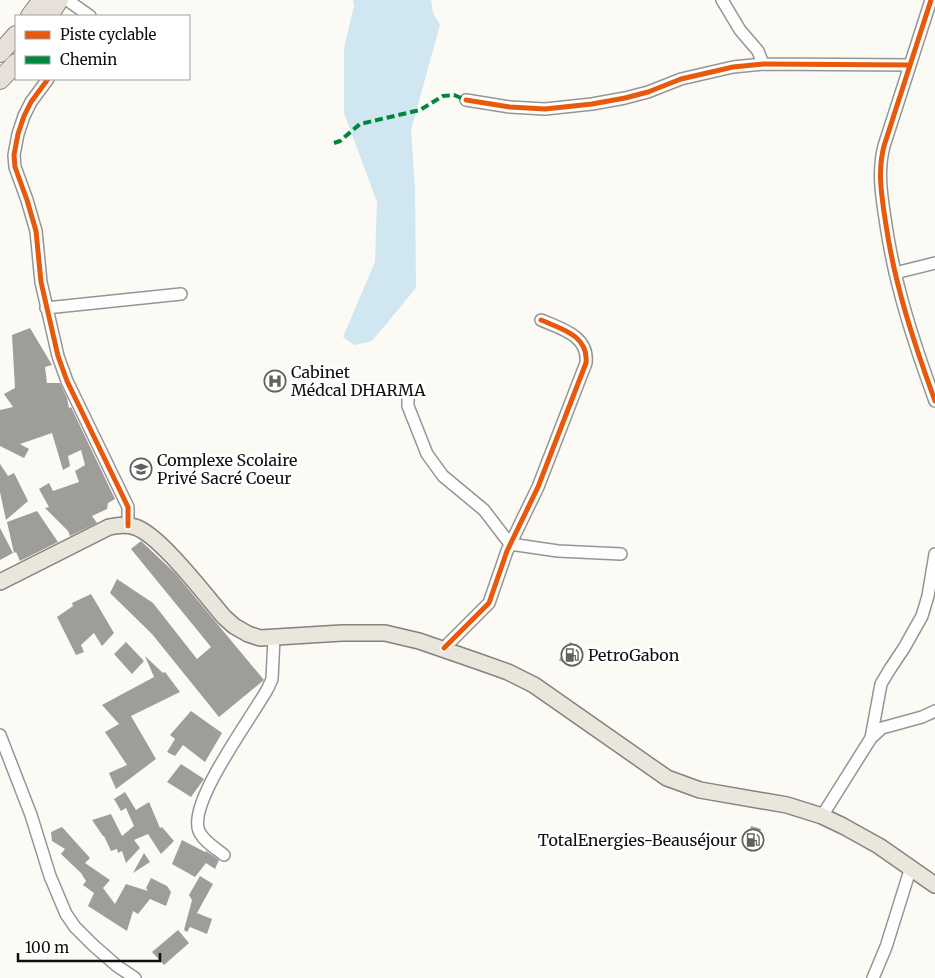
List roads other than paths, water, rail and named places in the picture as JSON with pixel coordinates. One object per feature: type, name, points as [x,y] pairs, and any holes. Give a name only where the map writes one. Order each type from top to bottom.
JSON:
[{"type":"highway","points":[[31,15],[41,0]]},
{"type":"highway","points":[[50,15],[59,0]]},
{"type":"highway","points":[[0,53],[15,36]]},
{"type":"highway","points":[[0,80],[15,63]]},
{"type":"main road","points":[[0,582],[109,527],[121,525],[135,526],[148,533],[160,544],[234,626],[248,634],[260,638],[274,638],[342,633],[385,633],[444,648],[508,672],[534,685],[667,778],[700,790],[787,805],[822,816],[871,841],[935,885]]},
{"type":"street","points":[[67,0],[89,15]]},
{"type":"street","points":[[722,0],[740,30],[758,51],[763,64]]},
{"type":"street","points":[[931,0],[880,162],[879,177],[895,273],[916,351],[935,401]]},
{"type":"street","points":[[466,100],[530,109],[545,109],[592,104],[648,92],[681,79],[724,69],[763,64],[910,65]]},
{"type":"street","points":[[47,80],[31,102],[24,116],[14,155],[15,166],[30,207],[36,231],[41,282],[58,356],[67,381],[128,507],[128,526]]},
{"type":"street","points":[[895,273],[935,263]]},
{"type":"street","points":[[46,308],[181,294]]},
{"type":"street","points":[[444,648],[489,603],[510,544],[538,488],[586,364],[587,353],[578,338],[542,320]]},
{"type":"street","points":[[408,394],[408,406],[427,454],[443,476],[484,510],[510,544],[540,549],[621,554]]},
{"type":"street","points":[[871,738],[881,684],[922,616],[928,596],[935,554]]},
{"type":"street","points":[[224,855],[200,833],[197,822],[198,811],[224,759],[272,679],[274,638]]},
{"type":"street","points":[[822,816],[871,738],[882,728],[935,711]]},
{"type":"street","points":[[0,735],[28,808],[50,876],[66,914],[74,927],[93,945],[117,966],[136,978]]},
{"type":"street","points":[[874,978],[886,947],[911,867]]},
{"type":"water","points":[[353,0],[431,0],[433,13],[440,25],[411,130],[415,188],[416,288],[372,341],[354,345],[343,337],[375,262],[377,202],[344,113],[344,48],[354,6]]},
{"type":"place","name":"Cabinet Médcal DHARMA","points":[[275,381]]},
{"type":"place","name":"Complexe Scolaire Privé Sacré Coeur","points":[[141,469]]},
{"type":"place","name":"PetroGabon","points":[[572,655]]},
{"type":"place","name":"TotalEnergies-Beauséjour","points":[[753,840]]}]
